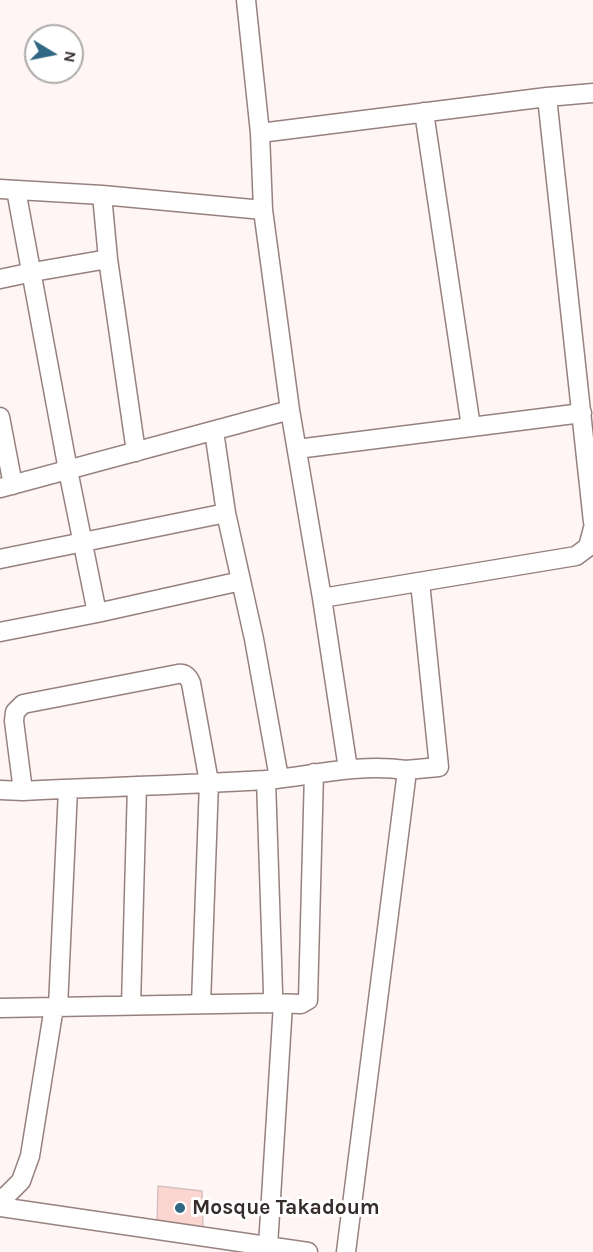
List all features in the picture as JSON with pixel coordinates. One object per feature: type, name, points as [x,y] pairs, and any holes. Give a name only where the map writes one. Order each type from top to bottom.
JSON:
[{"type":"street","points":[[246,0],[260,133],[263,210],[290,410],[348,769]]},
{"type":"street","points":[[260,133],[593,93]]},
{"type":"street","points":[[547,97],[593,522]]},
{"type":"street","points":[[424,112],[471,427]]},
{"type":"street","points":[[97,612],[68,470],[33,272],[8,189],[263,210]]},
{"type":"street","points":[[102,195],[108,259],[136,452]]},
{"type":"street","points":[[0,279],[108,259]]},
{"type":"street","points":[[0,417],[7,486],[290,410]]},
{"type":"street","points":[[297,449],[582,413]]},
{"type":"street","points":[[214,431],[226,513],[254,639],[272,779],[273,992],[278,1004],[268,1246]]},
{"type":"street","points":[[0,559],[226,513]]},
{"type":"street","points":[[322,598],[576,556],[588,547],[593,528]]},
{"type":"street","points":[[0,632],[241,581]]},
{"type":"street","points":[[0,790],[23,791],[272,779],[348,769],[406,770],[439,767],[420,582]]},
{"type":"street","points":[[23,791],[14,721],[14,715],[22,704],[178,674],[189,678],[209,782],[201,1004]]},
{"type":"street","points":[[346,1252],[406,770]]},
{"type":"street","points":[[0,1008],[301,1004],[308,1000],[314,773]]},
{"type":"street","points":[[131,1005],[137,786]]},
{"type":"street","points":[[0,1200],[21,1181],[30,1156],[53,1013],[58,1006],[68,789]]},
{"type":"street","points":[[0,1207],[308,1252]]},
{"type":"building","name":"Mosque Takadoum","points":[[158,1186],[202,1191],[203,1230],[157,1224]]},
{"type":"place","name":"Mosque Takadoum","points":[[180,1208]]}]
